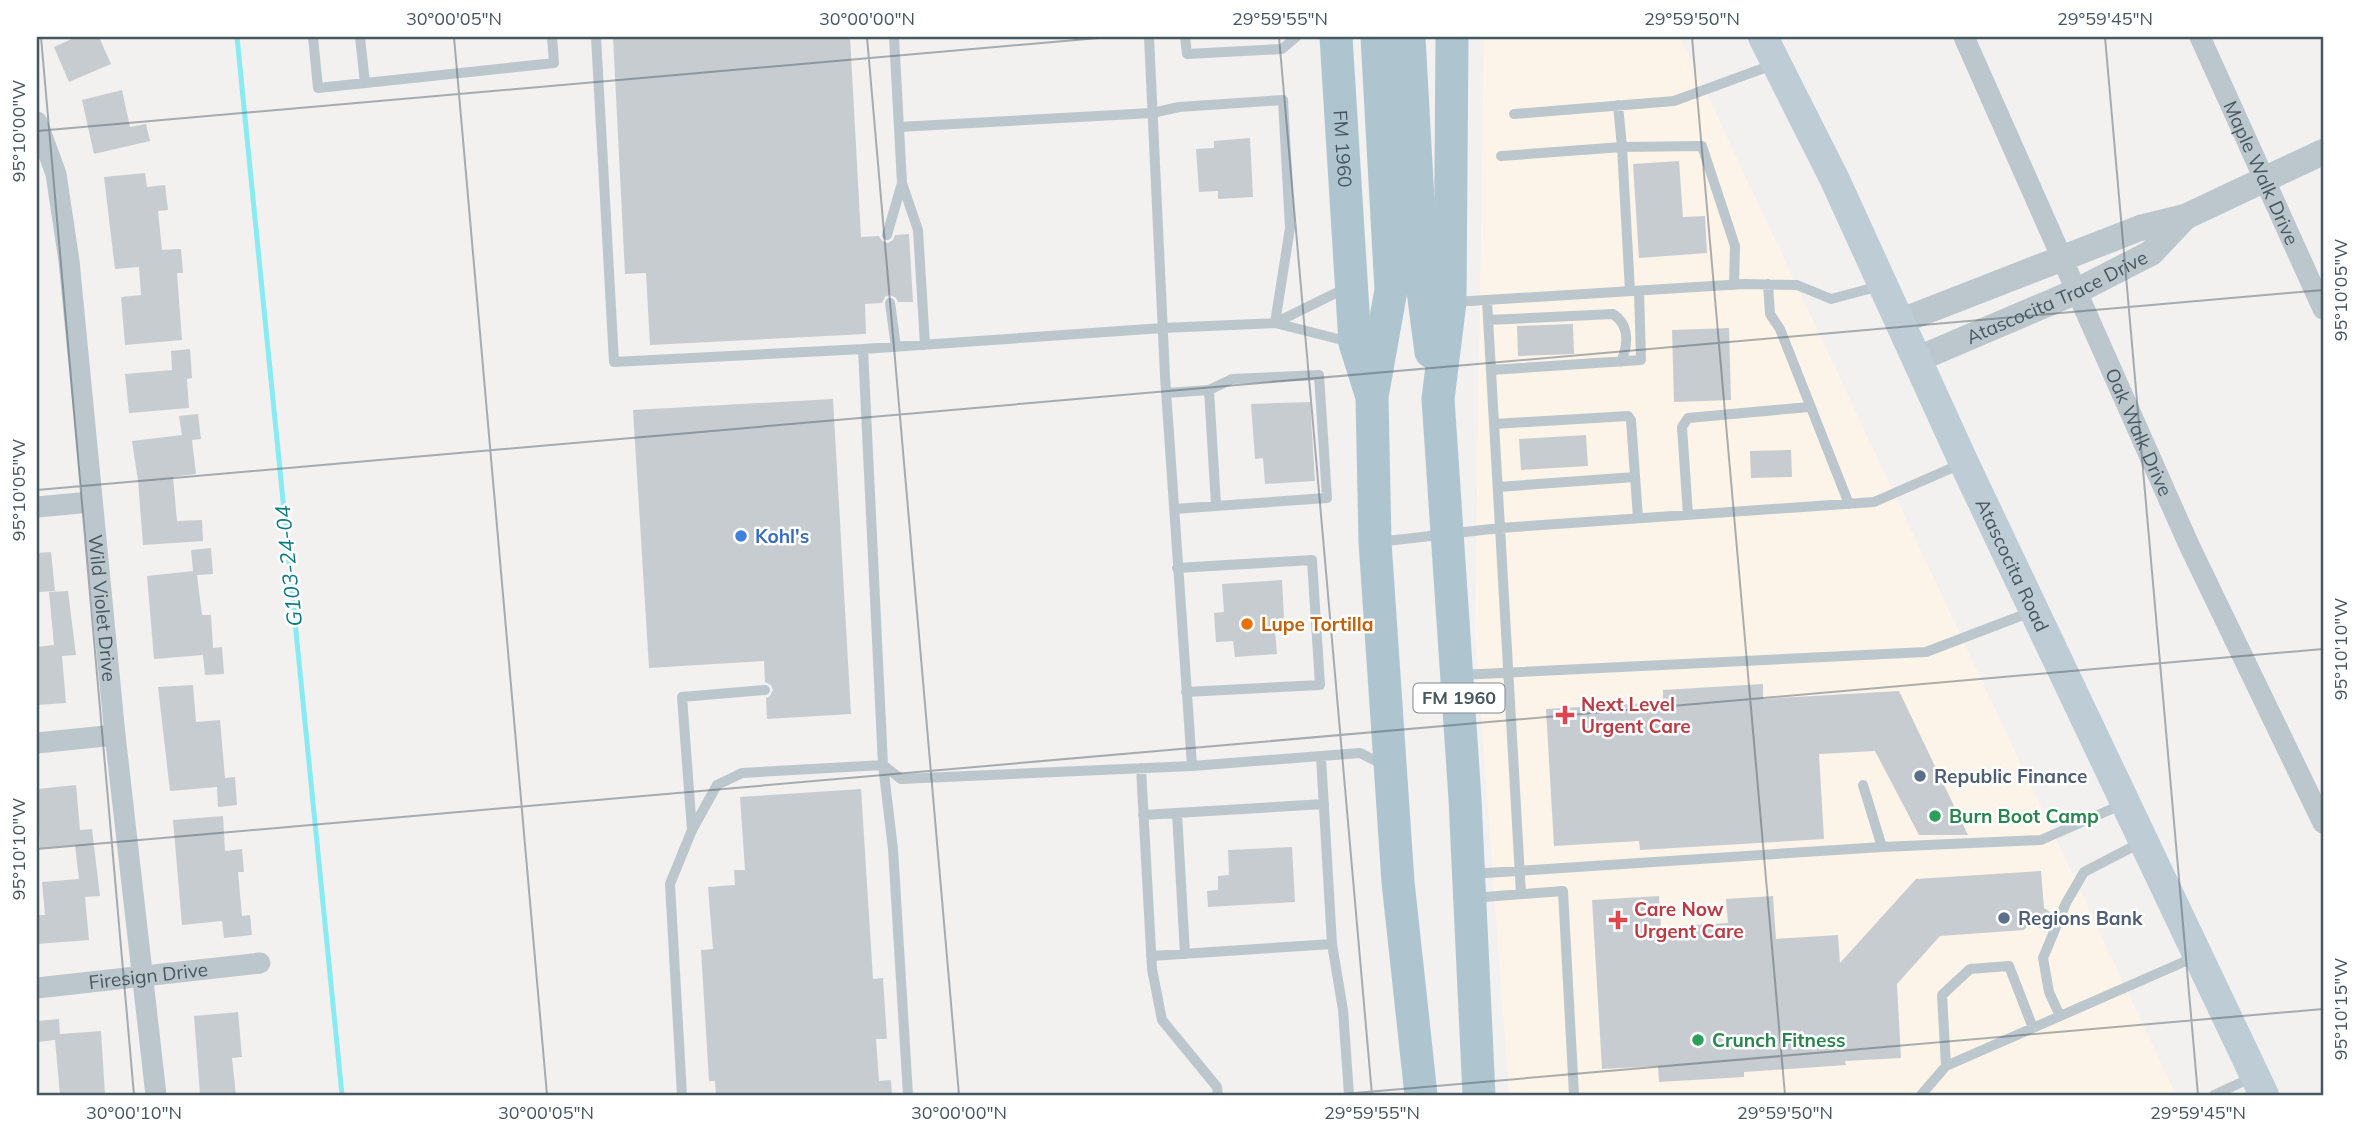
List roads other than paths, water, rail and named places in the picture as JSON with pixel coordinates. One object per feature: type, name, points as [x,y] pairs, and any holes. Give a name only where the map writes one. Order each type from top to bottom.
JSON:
[{"type":"main road","name":"FM 1960","points":[[1336,37],[1355,343],[1372,397],[1383,746],[1421,1095]]},
{"type":"main road","points":[[1372,397],[1391,290],[1377,37]]},
{"type":"main road","points":[[1409,37],[1423,291],[1438,399]]},
{"type":"main road","name":"FM 1960","points":[[1452,37],[1450,302],[1438,399],[1457,676],[1479,1095]]},
{"type":"main road","name":"Atascocita Road","points":[[1763,37],[1835,180],[2033,611],[2260,1086]]},
{"type":"street","name":"Oak Walk Drive","points":[[1964,37],[2189,545],[2323,823]]},
{"type":"street","name":"Maple Walk Drive","points":[[2200,37],[2323,309]]},
{"type":"street","name":"Wild Violet Drive","points":[[37,122],[56,174],[69,261],[115,736],[156,1095]]},
{"type":"street","name":"Atascocita Trace Drive","points":[[1901,321],[2140,228],[2185,217],[2323,152]]},
{"type":"street","name":"Atascocita Trace Drive","points":[[1918,359],[2076,292],[2151,253],[2185,217]]},
{"type":"street","points":[[37,507],[91,502]]},
{"type":"street","points":[[37,743],[115,736]]},
{"type":"street","name":"Firesign Drive","points":[[37,988],[260,963]]},
{"type":"lane","points":[[313,37],[318,88],[554,63],[552,37]]},
{"type":"lane","points":[[360,37],[365,83]]},
{"type":"lane","points":[[596,37],[614,362],[1275,323],[1355,343]]},
{"type":"lane","points":[[894,37],[902,183],[918,230],[925,345]]},
{"type":"lane","points":[[1149,37],[1166,393],[1192,766]]},
{"type":"lane","points":[[1185,37],[1186,54],[1282,49],[1296,37]]},
{"type":"lane","points":[[1514,114],[1674,101],[1775,64]]},
{"type":"lane","points":[[899,127],[1152,113],[1179,107],[1283,100],[1290,228],[1275,323]]},
{"type":"lane","points":[[1491,370],[1638,361],[1643,357],[1618,105]]},
{"type":"lane","points":[[1501,156],[1622,147],[1702,146],[1735,246],[1734,285]]},
{"type":"lane","points":[[887,235],[902,183]]},
{"type":"lane","points":[[1450,302],[1768,284],[1797,285],[1831,299],[1883,285]]},
{"type":"lane","points":[[1768,284],[1770,314],[1780,329],[1849,504]]},
{"type":"lane","points":[[1275,323],[1351,285]]},
{"type":"lane","points":[[1487,301],[1521,894]]},
{"type":"lane","points":[[890,303],[896,347]]},
{"type":"lane","points":[[1488,320],[1613,314],[1621,319],[1625,327],[1626,347],[1621,362]]},
{"type":"lane","points":[[863,349],[883,765],[893,849],[908,1095]]},
{"type":"lane","points":[[1166,393],[1209,390],[1232,379],[1319,375],[1327,498],[1174,509]]},
{"type":"lane","points":[[1209,390],[1216,505]]},
{"type":"lane","points":[[1688,515],[1682,427],[1688,418],[1809,407]]},
{"type":"lane","points":[[1494,424],[1628,416],[1631,420],[1638,518]]},
{"type":"lane","points":[[1376,542],[1500,528],[1874,502],[1964,463]]},
{"type":"lane","points":[[1498,487],[1635,477]]},
{"type":"lane","points":[[1177,568],[1312,560],[1320,685],[1186,692]]},
{"type":"lane","points":[[1457,676],[1926,652],[2033,611]]},
{"type":"lane","points":[[692,830],[682,697],[765,690]]},
{"type":"lane","points":[[1360,753],[1383,746]]},
{"type":"lane","points":[[682,1095],[670,884],[692,830],[717,785],[743,774],[883,765],[901,779],[1192,766],[1360,753],[1383,746]]},
{"type":"lane","points":[[1321,757],[1332,944],[1343,1010],[1349,1095]]},
{"type":"lane","points":[[1141,768],[1151,956],[1162,1020],[1217,1087],[1217,1095]]},
{"type":"lane","points":[[1863,785],[1882,847]]},
{"type":"lane","points":[[1469,886],[1520,869],[2041,840],[2125,803]]},
{"type":"lane","points":[[1143,815],[1324,804]]},
{"type":"lane","points":[[1177,813],[1185,954]]},
{"type":"lane","points":[[2060,1017],[2049,992],[2043,958],[2066,903],[2084,872],[2143,842]]},
{"type":"lane","points":[[1469,886],[1521,894],[1563,891],[1574,1095]]},
{"type":"lane","points":[[1151,956],[1332,944]]},
{"type":"lane","points":[[1921,1095],[1946,1066],[2197,956]]},
{"type":"lane","points":[[1946,1066],[1942,996],[1970,969],[2009,966],[2033,1028]]},
{"type":"lane","points":[[2214,1095],[2260,1086]]},
{"type":"waterway","name":"G103-24-04","points":[[237,37],[342,1095]]},
{"type":"place","name":"Kohl's","points":[[741,536]]},
{"type":"place","name":"Lupe Tortilla","points":[[1247,624]]},
{"type":"place","name":"Next Level Urgent Care","points":[[1565,715]]},
{"type":"place","name":"Republic Finance","points":[[1920,776]]},
{"type":"place","name":"Burn Boot Camp","points":[[1935,816]]},
{"type":"place","name":"Regions Bank","points":[[2004,918]]},
{"type":"place","name":"Care Now Urgent Care","points":[[1618,920]]},
{"type":"place","name":"Crunch Fitness","points":[[1698,1040]]}]
